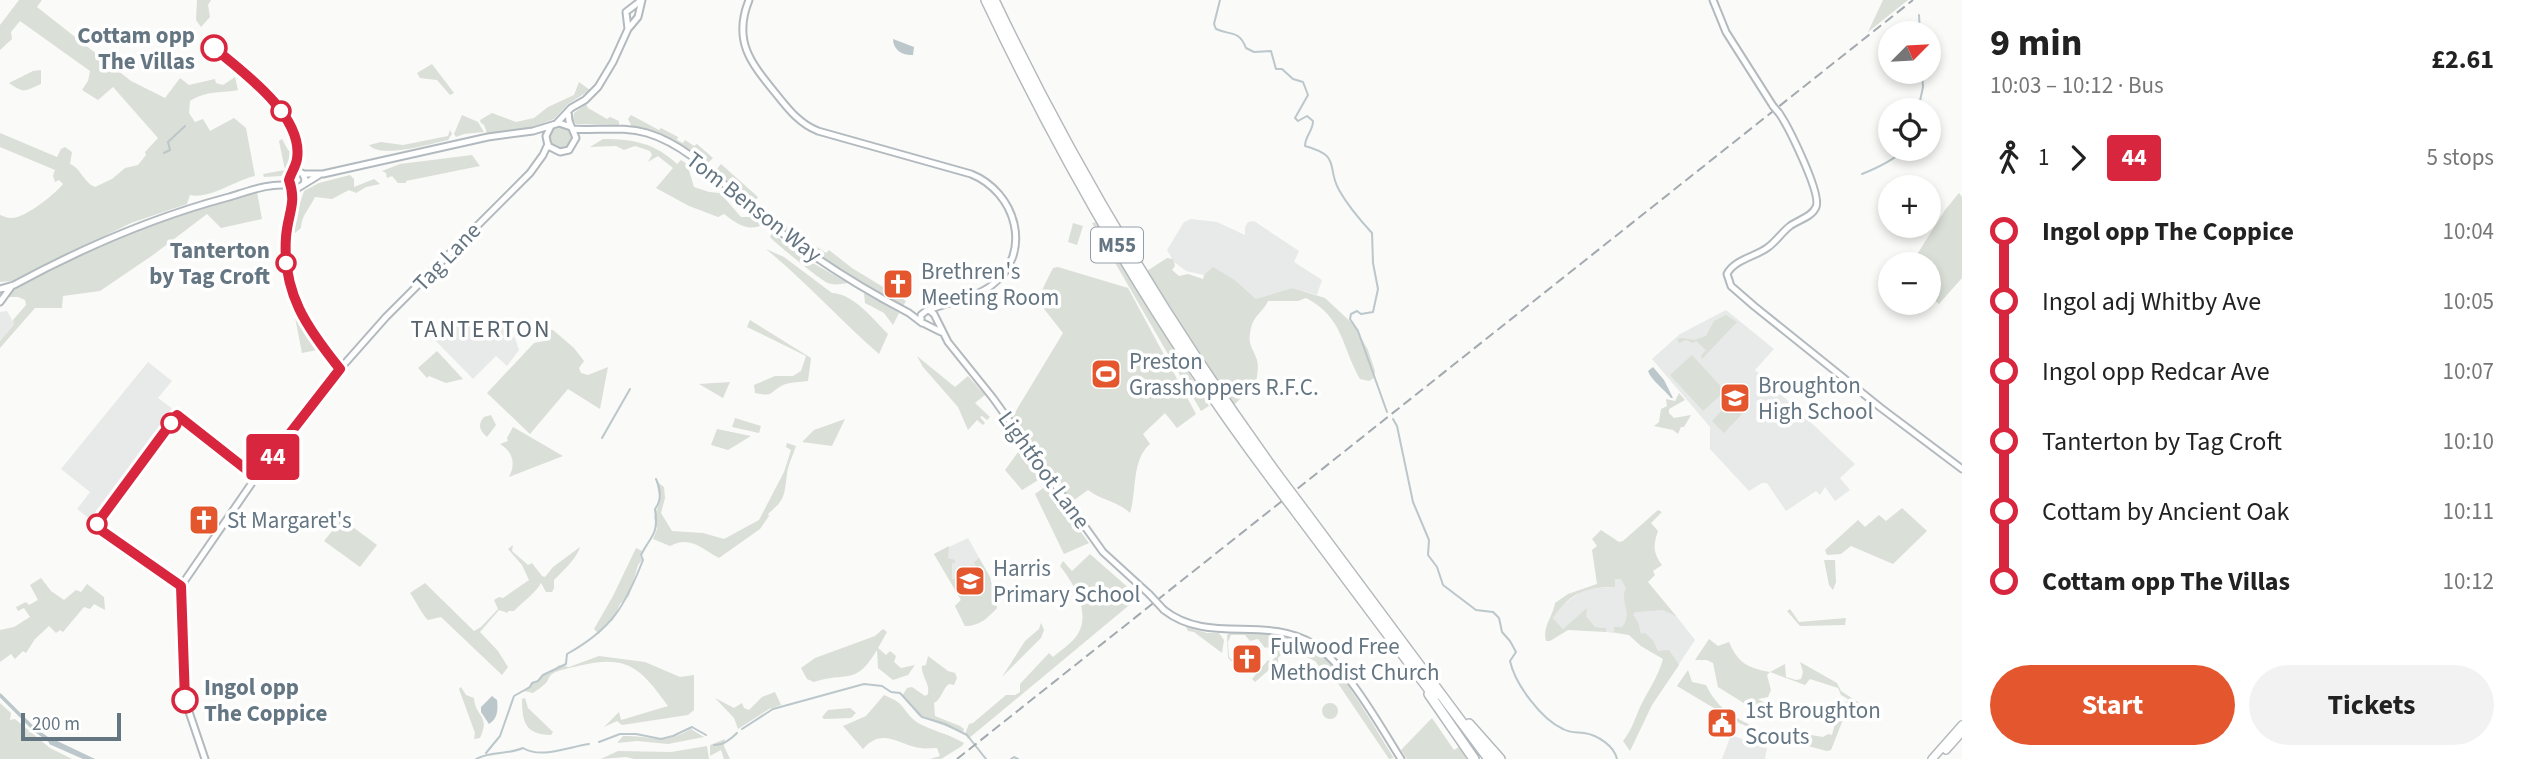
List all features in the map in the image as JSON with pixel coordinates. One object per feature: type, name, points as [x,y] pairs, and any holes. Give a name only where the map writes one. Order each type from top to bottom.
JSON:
[{"type":"highway","name":"M55","points":[[986,0],[1052,132],[1181,351],[1481,759]]},
{"type":"highway","name":"M55","points":[[994,0],[1059,130],[1122,240],[1273,475]]},
{"type":"highway","name":"M55","points":[[1404,651],[1474,759]]},
{"type":"highway","name":"M55","points":[[1404,651],[1489,759]]},
{"type":"highway","name":"M55","points":[[1404,651],[1500,759]]},
{"type":"main road","points":[[628,30],[626,12],[642,0]]},
{"type":"main road","points":[[547,141],[547,131],[594,92],[638,17],[642,0]]},
{"type":"main road","points":[[749,0],[743,25],[746,52],[756,69],[793,114],[815,130],[971,174],[1002,195],[1013,217],[1015,237],[1010,262],[998,279],[988,287],[924,312],[920,318],[922,323]]},
{"type":"main road","points":[[1713,0],[1726,32],[1791,131],[1816,196],[1817,206],[1812,213],[1788,228],[1769,246],[1732,267],[1726,277],[1731,286],[1754,306],[1962,469]]},
{"type":"main road","points":[[631,7],[638,11]]},
{"type":"main road","points":[[627,18],[635,20]]},
{"type":"main road","points":[[568,111],[575,141]]},
{"type":"main road","points":[[0,295],[14,285],[133,229],[183,210],[275,184],[297,171],[319,175],[488,137],[533,131],[555,124],[564,123],[572,128]]},
{"type":"main road","name":"Tom Benson Way","points":[[572,128],[622,128],[665,140],[687,153],[812,256],[908,313]]},
{"type":"main road","points":[[533,131],[547,141],[553,150],[565,152],[575,141],[593,130]]},
{"type":"main road","name":"Tag Lane","points":[[205,759],[185,700],[181,586],[256,477],[340,369],[386,317],[530,173],[543,155],[547,141]]},
{"type":"main road","name":"Tag Lane","points":[[543,155],[553,150]]},
{"type":"main road","points":[[303,174],[304,184]]},
{"type":"main road","points":[[290,175],[292,186]]},
{"type":"main road","points":[[275,184],[298,188],[319,175]]},
{"type":"main road","points":[[930,326],[943,304]]},
{"type":"main road","points":[[908,313],[931,311],[935,316]]},
{"type":"main road","name":"Lightfoot Lane","points":[[908,313],[943,335]]},
{"type":"main road","name":"Lightfoot Lane","points":[[935,316],[943,335],[993,398],[1103,552],[1164,610],[1187,624],[1227,630],[1270,630],[1292,634],[1313,644],[1343,673],[1401,759]]},
{"type":"main road","points":[[1932,759],[1962,724]]},
{"type":"main road","points":[[1938,759],[1962,733]]},
{"type":"shaded area","points":[[19,0],[42,0],[37,7],[131,81],[165,98],[180,78],[189,85],[215,79],[216,83],[223,85],[235,77],[238,90],[196,98],[190,101],[189,113],[195,122],[203,119],[210,131],[234,118],[246,128],[255,176],[205,195],[190,195],[187,204],[131,223],[13,281],[0,282],[0,215],[11,218],[23,215],[46,200],[63,184],[59,180],[55,182],[55,170],[0,147],[0,133],[57,157],[65,147],[72,152],[70,164],[95,187],[112,179],[125,168],[138,165],[146,155],[145,152],[158,138],[113,87],[98,100],[82,90],[90,71],[20,21],[11,32],[12,39],[0,50],[0,25]]},
{"type":"shaded area","points":[[197,0],[211,0],[208,5],[210,17],[201,27],[196,20]]},
{"type":"shaded area","points":[[1883,0],[1908,0],[1882,21],[1878,21],[1868,32]]},
{"type":"shaded area","points":[[893,39],[914,47],[913,55],[899,52]]},
{"type":"shaded area","points":[[432,64],[454,93],[450,95],[437,80],[420,78],[417,73]]},
{"type":"shaded area","points":[[41,70],[41,84],[21,90],[9,83],[33,71]]},
{"type":"shaded area","points":[[579,82],[590,90],[568,104],[554,119],[529,128],[487,133],[481,123],[480,120],[492,113],[516,122],[534,118],[548,107],[574,95]]},
{"type":"shaded area","points":[[586,104],[607,119],[610,117],[619,121],[619,125],[576,124],[573,120],[574,113]]},
{"type":"shaded area","points":[[462,115],[478,122],[484,132],[456,137],[454,134]]},
{"type":"shaded area","points":[[631,115],[678,137],[677,140],[683,143],[685,140],[694,146],[697,144],[713,158],[707,164],[662,136],[632,127],[628,119]]},
{"type":"shaded area","points":[[561,125],[569,129],[573,137],[569,145],[561,149],[553,145],[549,137],[553,129]]},
{"type":"shaded area","points":[[450,130],[452,134],[448,140],[418,147],[384,151],[369,145],[381,142],[403,145],[448,136]]},
{"type":"shaded area","points":[[282,139],[290,151],[289,167],[281,176],[264,177],[263,174],[285,170],[279,141]]},
{"type":"shaded area","points":[[603,139],[643,144],[660,151],[677,164],[681,160],[687,164],[694,187],[720,193],[741,217],[752,217],[762,225],[747,227],[724,214],[718,217],[689,206],[656,188],[673,168],[658,156],[648,162],[652,155],[650,151],[635,146],[624,150],[616,146],[590,147]]},
{"type":"shaded area","points":[[472,155],[480,166],[406,183],[398,183],[392,176],[387,178],[382,171],[400,164]]},
{"type":"shaded area","points":[[721,164],[758,197],[753,204],[716,170]]},
{"type":"shaded area","points":[[350,175],[354,179],[354,187],[374,179],[380,184],[366,187],[356,193],[349,190],[332,199],[315,197],[304,216],[301,228],[295,233],[293,224],[304,191],[319,183]]},
{"type":"shaded area","points":[[257,192],[262,219],[221,228],[207,214],[100,291],[63,296],[62,308],[35,308],[0,348],[0,341],[26,305],[25,300],[8,297],[10,290],[69,259],[130,232],[193,209]]},
{"type":"shaded area","points":[[1959,193],[1962,197],[1962,278],[1941,302],[1941,252],[1919,252],[1927,238],[1941,238],[1941,216]]},
{"type":"shaded area","points":[[777,217],[779,222],[826,253],[829,250],[852,268],[906,301],[903,306],[814,253],[774,222]]},
{"type":"shaded area","points":[[1191,219],[1217,222],[1245,235],[1248,222],[1254,221],[1299,251],[1294,262],[1322,280],[1317,295],[1292,288],[1256,299],[1236,281],[1208,272],[1204,275],[1186,271],[1174,262],[1167,250],[1184,222]]},
{"type":"shaded area","points":[[1096,222],[1209,406],[1201,411],[1092,223]]},
{"type":"shaded area","points":[[1073,223],[1083,226],[1077,245],[1068,242]]},
{"type":"shaded area","points":[[772,233],[811,262],[848,283],[831,284],[821,279],[773,240],[770,237]]},
{"type":"shaded area","points":[[766,249],[784,257],[832,293],[840,294],[863,308],[888,334],[879,354],[795,275]]},
{"type":"shaded area","points":[[1167,258],[1173,259],[1175,266],[1172,270],[1179,276],[1188,274],[1203,279],[1213,267],[1236,281],[1256,299],[1292,288],[1325,298],[1354,325],[1368,350],[1375,371],[1374,378],[1369,381],[1360,379],[1335,324],[1318,306],[1306,298],[1298,301],[1268,301],[1254,320],[1250,334],[1258,363],[1256,383],[1234,405],[1147,271]]},
{"type":"shaded area","name":"Preston Grasshoppers R.F.C.","points":[[1058,267],[1128,288],[1196,414],[1177,428],[1165,413],[1143,434],[1150,444],[1137,468],[1130,513],[1088,490],[1070,503],[1011,419],[1063,333],[1037,300],[1053,268]]},
{"type":"shaded area","points":[[864,293],[899,313],[893,325],[884,313],[865,303]]},
{"type":"shaded area","name":"Broughton High School","points":[[1726,310],[1774,349],[1755,370],[1855,464],[1840,478],[1850,490],[1835,501],[1825,487],[1820,495],[1816,491],[1786,511],[1767,483],[1749,491],[1710,449],[1710,427],[1652,359],[1680,334]]},
{"type":"shaded area","points":[[7,311],[15,325],[0,341],[0,312]]},
{"type":"shaded area","points":[[294,312],[307,337],[317,350],[302,353]]},
{"type":"shaded area","points":[[1726,315],[1737,322],[1702,359],[1701,356],[1706,350],[1696,341],[1693,343],[1686,340],[1679,343],[1677,339],[1694,340],[1706,336],[1714,321]]},
{"type":"shaded area","points":[[750,320],[811,358],[808,381],[786,384],[769,394],[755,393],[754,385],[775,376],[793,376],[801,371],[806,356],[747,327]]},
{"type":"shaded area","points":[[444,321],[464,329],[471,325],[485,338],[491,332],[495,335],[502,327],[515,338],[519,350],[507,366],[496,356],[473,379],[430,335]]},
{"type":"shaded area","points":[[548,330],[553,330],[574,348],[584,361],[579,368],[581,373],[588,375],[608,367],[600,409],[568,389],[530,434],[487,393],[534,343],[549,340]]},
{"type":"shaded area","points":[[437,351],[463,379],[446,383],[429,376],[427,378],[418,368]]},
{"type":"shaded area","points":[[1692,355],[1725,391],[1703,411],[1670,375]]},
{"type":"shaded area","points":[[917,356],[955,387],[968,376],[985,395],[975,403],[990,417],[987,420],[980,417],[985,423],[983,425],[977,420],[968,430],[958,407],[923,367]]},
{"type":"shaded area","points":[[148,362],[172,381],[158,398],[177,412],[95,523],[77,509],[90,492],[61,469]]},
{"type":"shaded area","points":[[1653,367],[1664,380],[1673,398],[1648,371]]},
{"type":"shaded area","points":[[730,382],[723,398],[699,384]]},
{"type":"shaded area","points":[[1679,393],[1685,400],[1669,409],[1669,413],[1674,418],[1691,415],[1684,427],[1681,427],[1678,434],[1673,430],[1654,426],[1659,422],[1661,409],[1667,406],[1666,399],[1675,401]]},
{"type":"shaded area","points":[[1729,402],[1742,414],[1724,433],[1712,421]]},
{"type":"shaded area","points":[[491,415],[496,425],[487,437],[480,425],[484,417]]},
{"type":"shaded area","points":[[735,418],[761,426],[759,433],[732,427]]},
{"type":"shaded area","points":[[845,419],[832,446],[802,442],[814,430]]},
{"type":"shaded area","points":[[513,427],[563,456],[509,477],[512,459],[500,444],[508,441]]},
{"type":"shaded area","points":[[717,429],[751,436],[728,450],[711,445]]},
{"type":"shaded area","points":[[787,443],[796,446],[788,467],[783,496],[760,529],[719,558],[690,543],[670,546],[653,539],[657,529],[654,517],[660,501],[656,481],[664,487],[665,498],[661,513],[672,531],[703,533],[724,539],[759,520],[784,472],[791,450],[786,447]]},
{"type":"shaded area","points":[[1021,448],[1040,479],[1022,490],[1005,470]]},
{"type":"shaded area","points":[[1046,486],[1089,543],[1064,554],[1035,494]]},
{"type":"shaded area","points":[[1902,508],[1927,531],[1893,564],[1851,546],[1841,554],[1827,555],[1825,550],[1858,520],[1865,527],[1879,515],[1886,521]]},
{"type":"shaded area","points":[[1658,510],[1662,512],[1651,523],[1658,531],[1655,549],[1662,565],[1653,571],[1655,575],[1648,582],[1677,617],[1663,610],[1635,612],[1633,615],[1641,634],[1645,633],[1653,640],[1658,651],[1669,650],[1679,665],[1652,705],[1630,751],[1623,741],[1663,659],[1629,635],[1614,632],[1614,627],[1622,627],[1627,617],[1624,599],[1626,588],[1621,579],[1615,579],[1615,587],[1595,588],[1572,597],[1553,618],[1563,629],[1587,608],[1586,616],[1595,627],[1606,628],[1606,632],[1568,630],[1546,641],[1545,631],[1555,603],[1568,594],[1597,584],[1592,550],[1597,546],[1592,539],[1601,530],[1619,542],[1623,541]]},
{"type":"shaded area","points":[[342,519],[377,545],[360,567],[324,541]]},
{"type":"shaded area","name":"Harris Primary School","points":[[968,538],[990,577],[997,608],[985,620],[965,626],[955,606],[961,600],[934,554]]},
{"type":"shaded area","points":[[513,545],[512,551],[528,565],[532,563],[545,577],[553,567],[580,547],[573,560],[554,580],[552,592],[546,592],[541,583],[514,611],[508,613],[499,610],[480,632],[498,651],[508,667],[502,675],[441,617],[428,620],[410,593],[425,583],[474,631],[498,609],[494,600],[503,598],[529,580],[522,565],[508,549]]},
{"type":"shaded area","name":"Harris Primary School","points":[[949,546],[948,558],[955,560],[955,563],[952,563],[952,579],[959,580],[958,593],[967,594],[968,583],[973,583],[973,592],[981,593],[982,579],[969,577],[971,565],[975,566],[973,563],[979,558],[990,577],[997,608],[975,625],[965,626],[955,606],[961,600],[934,554]]},
{"type":"shaded area","points":[[636,548],[642,551],[642,560],[629,596],[620,604],[613,620],[606,624],[599,634],[594,629]]},
{"type":"shaded area","points":[[1090,554],[1139,597],[968,739],[965,734],[969,724],[1006,695],[1020,692],[1020,684],[1049,653],[1053,657],[1075,638],[1082,620],[1080,601],[1060,566],[1063,561],[1072,571]]},
{"type":"shaded area","points":[[1824,560],[1835,560],[1836,582],[1833,590],[1829,585]]},
{"type":"shaded area","points":[[41,578],[51,591],[64,600],[76,590],[81,592],[87,584],[104,597],[105,610],[94,604],[90,609],[84,607],[63,632],[60,630],[56,633],[49,626],[35,639],[26,653],[23,651],[15,659],[11,654],[0,662],[0,630],[14,627],[30,617],[24,608],[18,611],[16,607],[38,600],[30,585]]},
{"type":"shaded area","points":[[1615,579],[1621,579],[1627,588],[1655,609],[1677,617],[1695,640],[1677,667],[1641,646],[1629,635],[1606,632],[1605,628],[1595,627],[1586,616],[1563,629],[1553,618],[1561,606],[1585,589],[1614,587]]},
{"type":"shaded area","points":[[1790,609],[1799,622],[1846,618],[1845,625],[1800,626],[1787,611]]},
{"type":"shaded area","points":[[1041,623],[1044,630],[1041,638],[1002,677],[1025,641],[1039,629]]},
{"type":"shaded area","points":[[1186,627],[1207,633],[1219,633],[1224,640],[1222,653],[1194,632],[1188,631]]},
{"type":"shaded area","points":[[883,629],[887,632],[878,648],[886,655],[890,651],[896,656],[894,662],[901,668],[915,665],[908,675],[893,680],[878,668],[877,650],[863,669],[850,676],[814,682],[807,679],[801,668],[815,658],[875,636]]},
{"type":"shaded area","points":[[1230,633],[1287,636],[1305,642],[1317,650],[1354,694],[1394,758],[1389,759],[1335,679],[1325,674],[1315,661],[1287,648],[1278,658],[1278,662],[1255,682],[1252,679],[1268,660],[1271,662],[1276,656],[1258,639],[1250,641],[1245,635],[1231,635],[1228,642],[1229,657],[1249,677],[1228,658],[1227,635]]},
{"type":"shaded area","points":[[1709,639],[1718,646],[1729,642],[1736,655],[1745,663],[1770,672],[1767,675],[1771,690],[1768,697],[1758,699],[1765,703],[1760,710],[1755,710],[1718,687],[1713,663],[1695,660]]},
{"type":"shaded area","points":[[599,656],[645,662],[680,677],[694,675],[694,710],[688,715],[622,725],[617,721],[604,727],[619,712],[621,720],[668,706],[640,673],[621,663],[595,663],[558,671],[533,693],[524,691],[559,665],[569,667]]},
{"type":"shaded area","points":[[928,656],[955,673],[957,678],[954,685],[949,684],[934,703],[935,716],[960,726],[964,729],[963,733],[919,716],[902,696],[907,688],[912,687],[925,696],[928,694],[922,666],[926,665]]},
{"type":"shaded area","points":[[1800,662],[1837,683],[1841,691],[1867,708],[1846,712],[1831,750],[1827,751],[1773,737],[1739,723],[1677,686],[1688,670],[1692,682],[1706,685],[1723,708],[1752,726],[1796,740],[1805,734],[1823,737],[1832,735],[1836,720],[1834,712],[1840,709],[1841,705],[1844,706],[1848,699],[1841,695],[1838,688],[1810,679],[1805,685],[1770,672],[1785,664],[1786,677],[1801,679],[1803,672]]},
{"type":"shaded area","points":[[461,687],[466,695],[474,698],[483,720],[480,738],[474,739],[475,733],[459,689]]},
{"type":"shaded area","points":[[775,692],[781,705],[769,709],[738,729],[734,718],[715,698],[734,708],[742,703],[744,708],[749,710],[762,697]]},
{"type":"shaded area","points":[[884,695],[898,702],[918,723],[964,743],[941,759],[930,759],[940,756],[937,748],[920,748],[883,738],[870,742],[863,749],[843,726],[866,716]]},
{"type":"shaded area","points":[[492,696],[497,700],[497,710],[496,717],[489,724],[481,712],[481,707]]},
{"type":"shaded area","points":[[525,698],[528,708],[553,732],[551,735],[536,732],[527,726],[522,708],[522,699]]},
{"type":"shaded area","points":[[0,703],[11,713],[10,720],[15,719],[50,748],[72,759],[0,759]]},
{"type":"shaded area","points":[[1330,703],[1338,711],[1330,719],[1322,711]]},
{"type":"shaded area","points":[[850,708],[856,713],[851,718],[822,717],[828,710]]},
{"type":"shaded area","points":[[1432,718],[1454,750],[1459,747],[1467,759],[1407,759],[1401,750]]},
{"type":"shaded area","points":[[691,729],[704,737],[668,744],[637,741],[617,743],[623,736],[664,739]]},
{"type":"shaded area","points":[[1731,735],[1767,748],[1765,759],[1722,759]]},
{"type":"shaded area","points":[[51,738],[95,759],[83,759],[49,744]]},
{"type":"shaded area","points":[[725,739],[724,746],[730,759],[724,759],[721,750],[710,756],[710,745]]},
{"type":"shaded area","points":[[707,746],[709,759],[601,759],[618,751],[671,752]]},
{"type":"waterway","points":[[1220,0],[1214,24],[1216,29],[1238,36],[1246,48],[1254,52],[1271,51],[1276,69],[1282,69],[1293,79],[1303,82],[1308,95],[1295,118],[1298,121],[1307,116],[1313,121],[1305,146],[1329,158],[1339,190],[1354,213],[1372,233],[1373,263],[1378,289],[1373,312],[1361,314],[1357,311],[1351,314],[1350,319],[1358,331],[1387,412]]},
{"type":"waterway","points":[[1919,15],[1919,21]]},
{"type":"waterway","points":[[1921,98],[1923,84]]},
{"type":"waterway","points":[[164,153],[170,150],[168,142],[185,126]]},
{"type":"waterway","points":[[1862,174],[1889,161]]},
{"type":"waterway","points":[[602,438],[630,389]]},
{"type":"waterway","points":[[1393,419],[1397,426],[1413,502],[1429,540],[1428,555],[1437,567],[1443,585],[1476,610],[1493,612],[1499,618],[1502,632],[1516,652],[1510,661],[1517,680],[1538,709],[1566,730],[1600,739],[1613,750],[1617,759]]},
{"type":"waterway","points":[[486,753],[500,736],[514,696],[543,675],[566,664],[567,654],[606,625],[623,603],[643,560],[641,555],[655,530],[655,509],[660,495],[656,479]]},
{"type":"waterway","points":[[742,729],[773,709],[864,684],[882,686],[891,692],[900,693],[922,717],[967,735],[986,759]]},
{"type":"waterway","points":[[0,695],[34,729],[53,743]]},
{"type":"waterway","points":[[599,742],[620,734],[661,739],[692,727],[706,735]]},
{"type":"waterway","points":[[714,745],[724,743],[737,733]]},
{"type":"waterway","points":[[476,759],[523,748],[546,752],[589,744]]},
{"type":"waterway","points":[[1011,759],[1018,759]]},
{"type":"railway","points":[[957,759],[1913,0]]},
{"type":"bus line","name":"44","points":[[185,700],[179,598],[181,586],[95,526],[177,415],[256,477],[340,369],[312,334],[295,302],[288,275],[286,235],[294,201],[289,177],[297,159],[292,130],[274,101],[214,48]]},
{"type":"place","name":"Cottam opp The Villas","points":[[214,48]]},
{"type":"place","name":"Tanterton by Tag Croft","points":[[286,263]]},
{"type":"place","name":"Brethren's Meeting Room","points":[[898,284]]},
{"type":"place","name":"Preston Grasshoppers R.F.C.","points":[[1106,374]]},
{"type":"place","name":"Broughton High School","points":[[1735,398]]},
{"type":"place","name":"St Margaret's","points":[[204,520]]},
{"type":"place","name":"Harris Primary School","points":[[970,581]]},
{"type":"place","name":"Fulwood Free Methodist Church","points":[[1247,659]]},
{"type":"place","name":"Ingol opp The Coppice","points":[[185,700]]},
{"type":"place","name":"1st Broughton Scouts","points":[[1722,723]]},
{"type":"district","name":"TANTERTON","points":[[481,329]]}]
